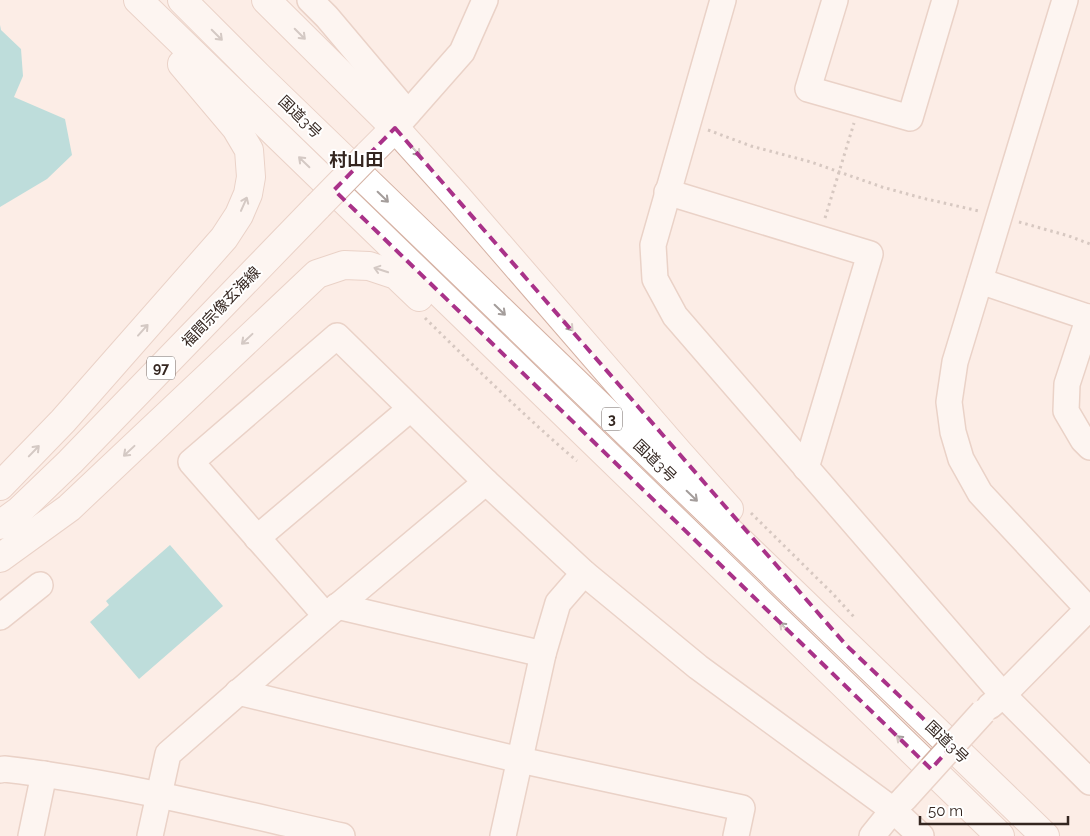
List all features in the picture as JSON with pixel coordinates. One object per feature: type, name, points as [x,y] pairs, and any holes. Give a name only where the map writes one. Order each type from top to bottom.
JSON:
[{"type":"main road","name":"国道3号","points":[[136,0],[1000,836]]},
{"type":"main road","points":[[0,486],[62,421],[224,238],[239,215],[248,194],[251,177],[249,150],[236,128],[153,30],[136,0]]},
{"type":"main road","name":"国道3号","points":[[182,0],[1045,836]]},
{"type":"main road","points":[[266,0],[402,120],[458,198],[846,645]]},
{"type":"main road","name":"福間宗像玄海線","points":[[0,525],[19,511],[70,462],[402,120]]},
{"type":"main road","points":[[0,558],[69,508],[316,274],[344,265],[369,266],[396,275],[545,416],[620,468]]},
{"type":"street","points":[[326,6],[402,120],[462,52],[485,0]]},
{"type":"street","points":[[723,0],[653,245],[655,279],[675,316],[806,468],[1003,695],[1090,782]]},
{"type":"street","points":[[835,0],[808,89],[910,118],[945,0]]},
{"type":"street","points":[[872,836],[983,712],[1003,695],[1089,610],[980,493],[961,459],[953,432],[949,402],[955,362],[1065,0]]},
{"type":"street","points":[[668,192],[870,254],[806,468]]},
{"type":"street","points":[[980,281],[1089,317],[1067,384],[1066,412],[1090,448]]},
{"type":"street","points":[[543,654],[332,611],[257,538],[191,462],[337,336],[486,482],[584,572],[698,666],[899,804],[921,836]]},
{"type":"street","points":[[257,538],[410,409]]},
{"type":"street","points":[[150,836],[168,754],[332,611],[486,482]]},
{"type":"street","points":[[503,836],[543,654],[558,603],[584,572]]},
{"type":"street","points":[[0,617],[40,585]]},
{"type":"street","points":[[238,692],[520,760],[742,808],[736,836]]},
{"type":"street","points":[[0,770],[44,774],[160,796],[274,829],[342,836]]},
{"type":"street","points":[[30,836],[44,774]]},
{"type":"path","points":[[819,237],[840,172],[859,103]]},
{"type":"path","points":[[686,126],[712,131],[751,146],[811,162],[882,187],[1000,216],[1090,244]]},
{"type":"highlighted area","points":[[395,128],[846,645],[952,746],[931,769],[334,190]]},
{"type":"water","points":[[0,25],[1,30],[21,49],[23,76],[14,97],[65,119],[72,155],[47,179],[0,207]]},
{"type":"water","points":[[170,545],[223,606],[139,679],[90,622],[109,605],[106,601]]},
{"type":"district","name":"村山田","points":[[356,160]]}]
